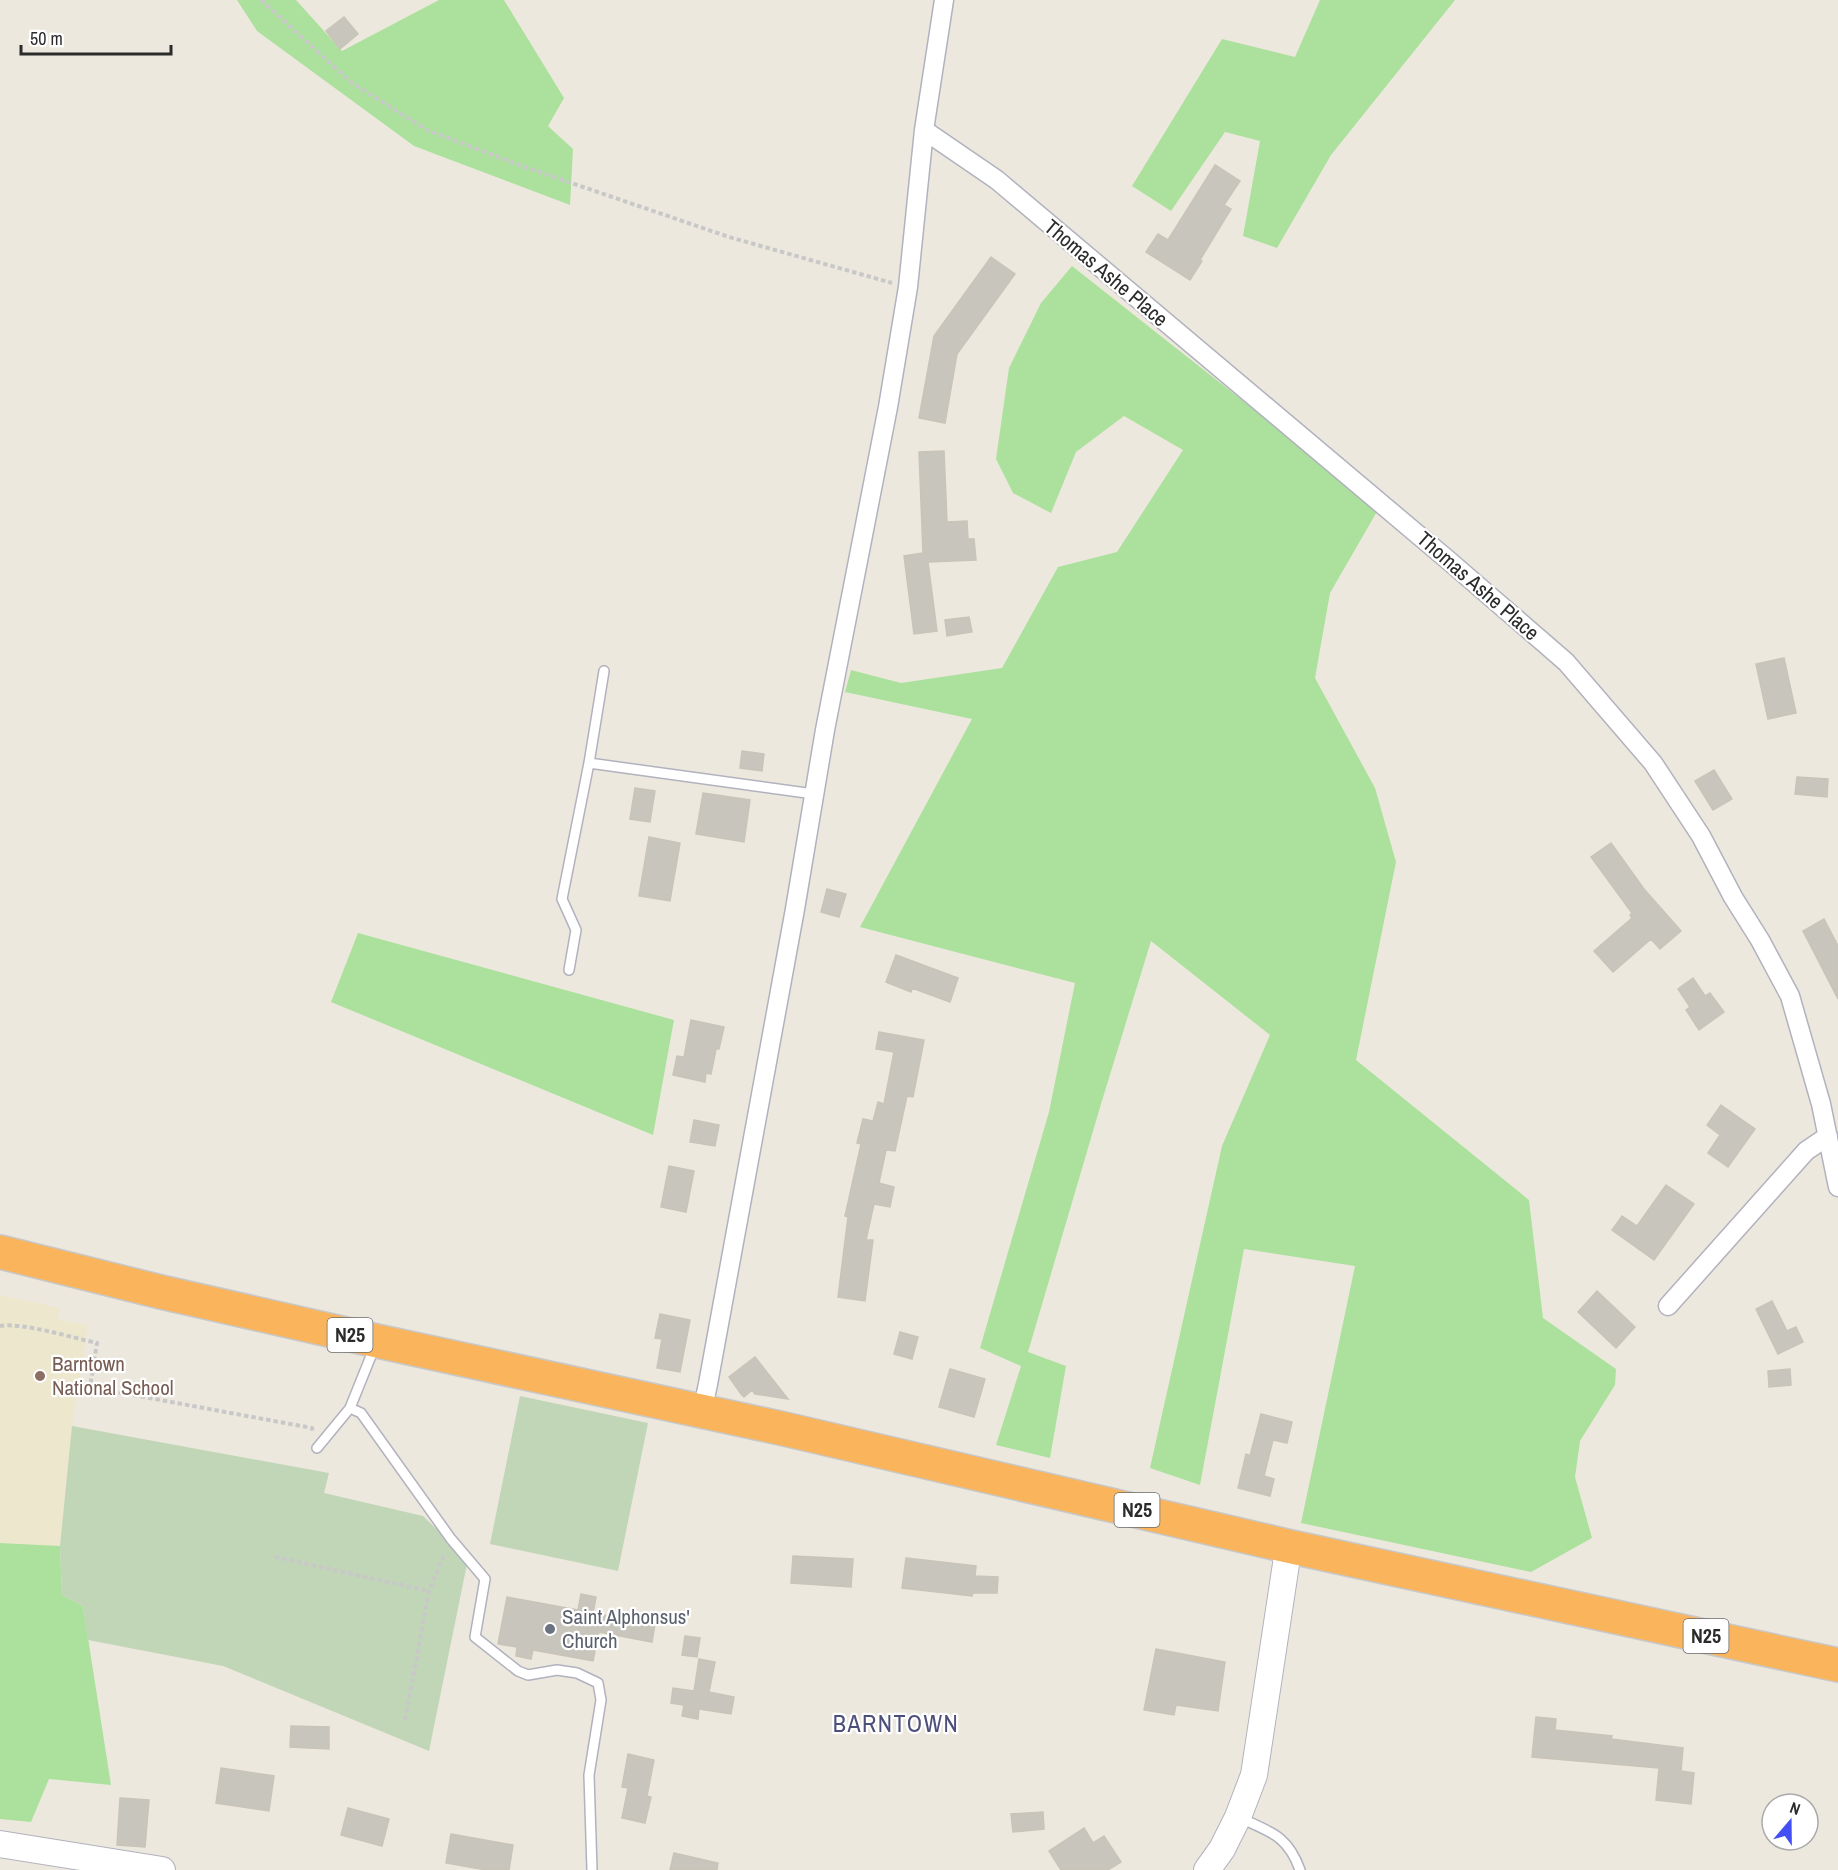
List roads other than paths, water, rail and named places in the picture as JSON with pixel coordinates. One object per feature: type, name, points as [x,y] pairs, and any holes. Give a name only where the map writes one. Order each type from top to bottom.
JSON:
[{"type":"highway","name":"N25","points":[[0,1252],[161,1292],[377,1341],[926,1461],[1287,1545],[1838,1665]]},
{"type":"street","points":[[702,1412],[795,909],[814,794],[888,407],[908,287],[924,130],[944,0]]},
{"type":"street","name":"Thomas Ashe Place","points":[[924,130],[997,180],[1566,662],[1653,763],[1701,836],[1790,996],[1821,1104],[1838,1188]]},
{"type":"street","points":[[1668,1306],[1806,1151],[1828,1136]]},
{"type":"street","points":[[1206,1870],[1222,1849],[1238,1817],[1254,1775],[1287,1545]]},
{"type":"street","points":[[0,1844],[162,1870]]},
{"type":"lane","points":[[569,969],[576,930],[562,899],[590,763],[604,671]]},
{"type":"lane","points":[[590,763],[814,794]]},
{"type":"lane","points":[[317,1448],[350,1408],[377,1341]]},
{"type":"lane","points":[[350,1408],[361,1413],[451,1539],[485,1579],[475,1636],[518,1671],[528,1675],[557,1670],[577,1673],[598,1683],[601,1700],[589,1775],[592,1870]]},
{"type":"lane","points":[[1238,1817],[1276,1835],[1294,1853],[1300,1870]]},
{"type":"place","name":"Barntown National School","points":[[40,1376]]},
{"type":"place","name":"Saint Alphonsus' Church","points":[[550,1629]]},
{"type":"district","name":"BARNTOWN","points":[[896,1724]]}]
